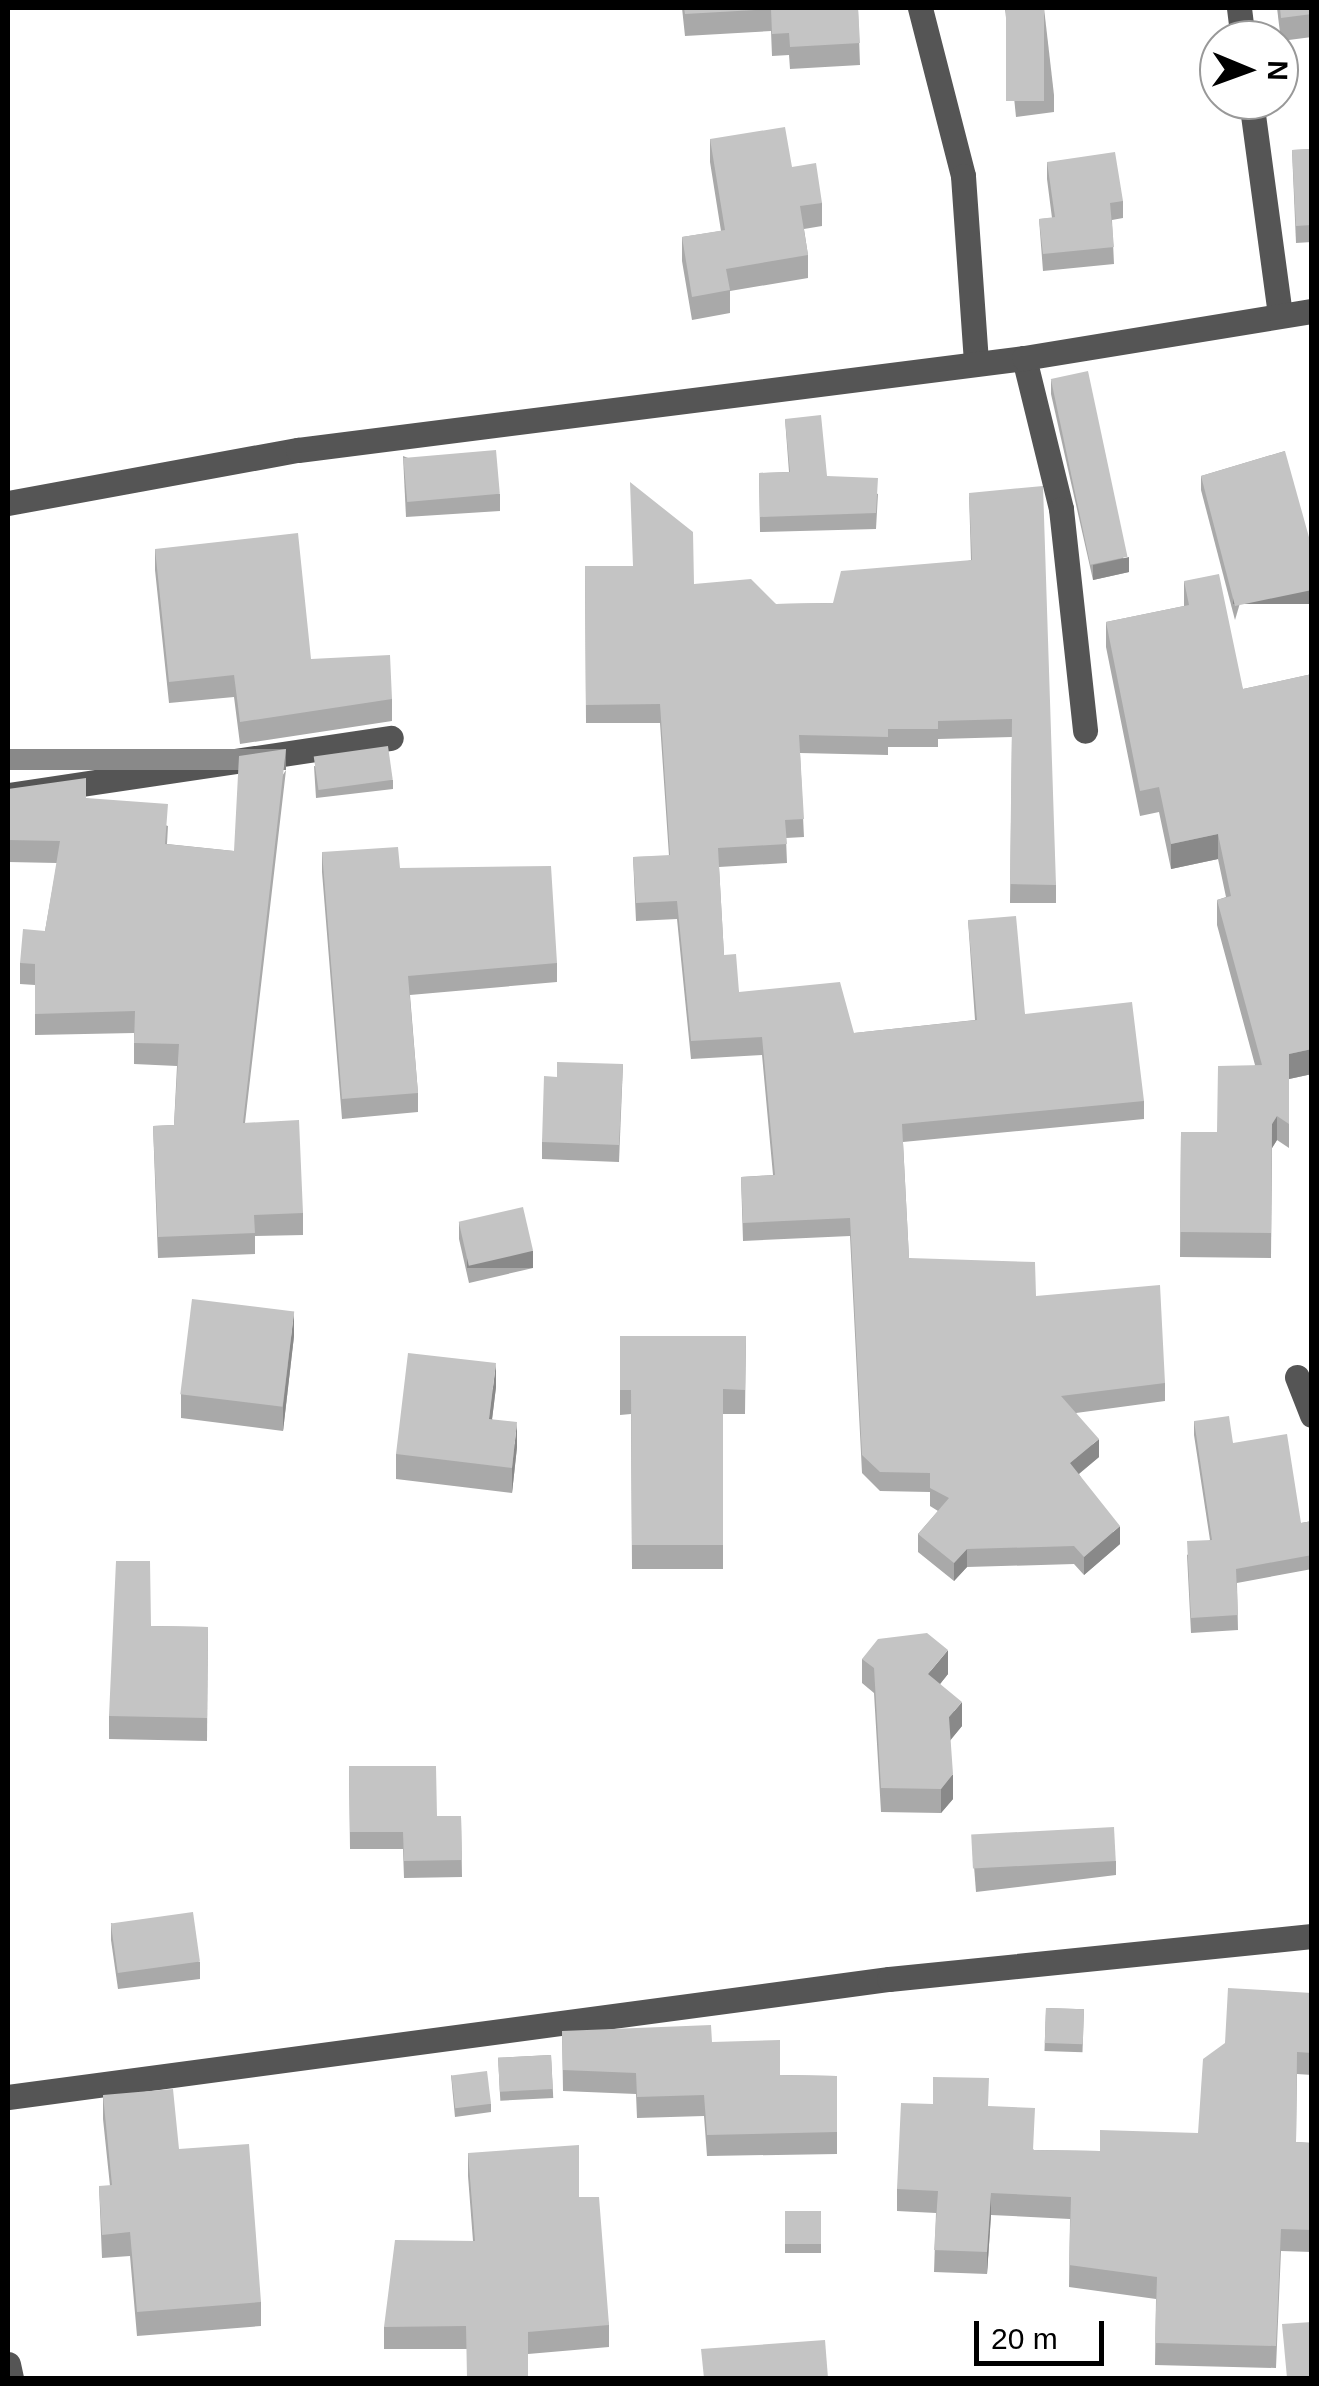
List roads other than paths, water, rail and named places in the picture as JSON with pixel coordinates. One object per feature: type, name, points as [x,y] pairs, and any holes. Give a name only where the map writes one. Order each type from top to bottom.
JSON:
[{"type":"street","points":[[920,8],[963,176],[976,363]]},
{"type":"street","points":[[1255,120],[1280,314]]},
{"type":"street","points":[[8,503],[298,450],[1024,358],[1312,310]]},
{"type":"street","points":[[1024,358],[1060,509],[1085,732]]},
{"type":"street","points":[[8,794],[391,738]]},
{"type":"street","points":[[1297,1377],[1312,1415]]},
{"type":"street","points":[[8,2098],[889,1979],[1312,1936]]},
{"type":"street","points":[[8,2364],[10,2378]]}]
